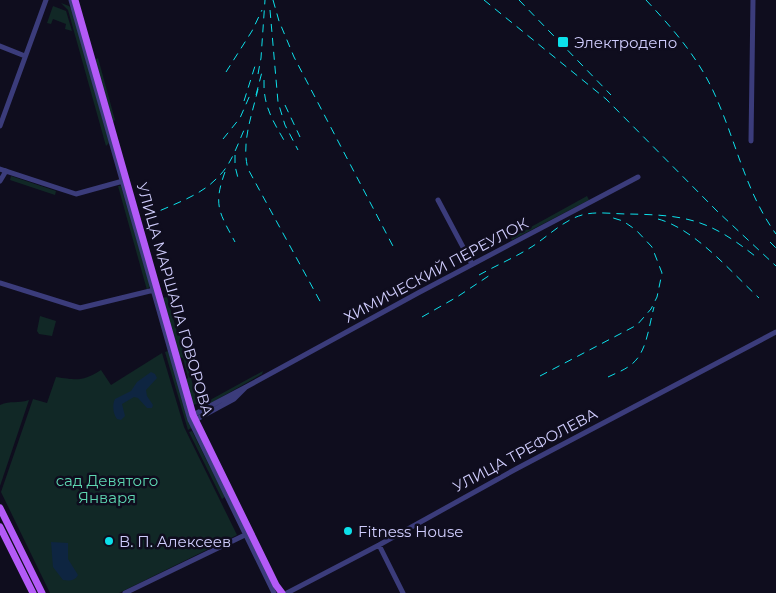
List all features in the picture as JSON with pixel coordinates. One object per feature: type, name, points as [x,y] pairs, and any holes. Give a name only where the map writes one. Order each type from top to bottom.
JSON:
[{"type":"main road","name":"УЛИЦА МАРШАЛА ГОВОРОВА","points":[[74,1],[193,418],[248,533],[282,593]]},
{"type":"main road","points":[[0,508],[42,593]]},
{"type":"main road","points":[[0,526],[33,593]]},
{"type":"street","points":[[0,126],[46,0]]},
{"type":"street","points":[[65,0],[74,1]]},
{"type":"street","points":[[751,141],[753,0]]},
{"type":"street","points":[[0,46],[25,56]]},
{"type":"street","points":[[0,169],[76,194],[124,180]]},
{"type":"street","points":[[0,181],[6,171]]},
{"type":"street","name":"ХИМИЧЕСКИЙ ПЕРЕУЛОК","points":[[193,418],[234,399],[246,387],[638,176]]},
{"type":"street","points":[[438,200],[472,264]]},
{"type":"street","points":[[0,282],[80,308],[155,290]]},
{"type":"street","name":"УЛИЦА ТРЕФОЛЕВА","points":[[287,593],[776,332]]},
{"type":"street","points":[[125,593],[248,533]]},
{"type":"street","name":"УЛИЦА МАРШАЛА ГОВОРОВА","points":[[248,533],[274,593]]},
{"type":"street","points":[[379,545],[403,593]]},
{"type":"green space","points":[[61,3],[69,6],[72,10],[109,143],[106,146],[68,10]]},
{"type":"green space","points":[[53,6],[66,11],[72,31],[65,29],[66,24],[53,19],[51,24],[47,23]]},
{"type":"green space","points":[[98,58],[115,120],[113,122],[95,60]]},
{"type":"green space","points":[[11,176],[56,191],[55,195],[10,180]]},
{"type":"green space","points":[[118,186],[121,186],[150,286],[147,290]]},
{"type":"green space","points":[[587,196],[589,200],[512,240],[511,238]]},
{"type":"green space","points":[[167,297],[199,403],[193,405],[185,380],[188,378],[183,358],[179,357],[162,298]]},
{"type":"green space","points":[[40,316],[56,321],[52,336],[39,334],[37,331]]},
{"type":"green space","points":[[168,351],[191,428],[188,430],[165,352]]},
{"type":"green space","name":"сад Девятого Января","points":[[162,353],[184,427],[237,535],[119,593],[50,593],[1,492],[33,399],[47,403],[56,377],[79,379],[89,377],[101,370],[111,385]]},
{"type":"green space","points":[[263,371],[262,374],[202,408],[201,405]]},
{"type":"green space","points":[[29,400],[0,486],[0,405]]},
{"type":"green space","points":[[192,431],[225,497],[222,499],[189,432]]},
{"type":"water","points":[[151,372],[157,378],[146,390],[147,396],[153,405],[152,408],[147,408],[138,398],[134,397],[122,404],[125,416],[121,420],[117,419],[113,409],[115,399],[131,391],[137,382]]},
{"type":"water","points":[[51,542],[68,543],[68,559],[78,575],[74,579],[63,580],[53,567]]},
{"type":"railway","points":[[258,74],[265,0]]},
{"type":"railway","points":[[273,0],[279,21],[294,57],[395,250]]},
{"type":"railway","points":[[484,0],[606,99],[717,211],[776,266]]},
{"type":"railway","points":[[519,0],[611,95]]},
{"type":"railway","points":[[646,0],[696,60],[712,87],[757,203],[776,234]]},
{"type":"railway","points":[[226,72],[252,31],[262,10]]},
{"type":"railway","points":[[270,10],[278,102],[285,125],[298,150]]},
{"type":"railway","points":[[244,101],[255,66]]},
{"type":"railway","points":[[256,95],[263,68]]},
{"type":"railway","points":[[264,80],[267,106],[285,142]]},
{"type":"railway","points":[[258,89],[247,139],[246,159],[248,169],[321,303]]},
{"type":"railway","points":[[223,139],[240,118],[250,95]]},
{"type":"railway","points":[[285,105],[300,137]]},
{"type":"railway","points":[[148,216],[194,195],[211,184],[227,167],[244,130]]},
{"type":"railway","points":[[235,155],[235,166],[239,182]]},
{"type":"railway","points":[[225,172],[221,183],[219,201],[225,223],[235,242]]},
{"type":"railway","points":[[479,275],[527,250],[575,217],[593,213],[681,218],[696,222],[723,234],[755,256]]},
{"type":"railway","points":[[540,376],[637,325],[651,309],[657,297],[662,273],[652,247],[636,230],[623,221],[610,217]]},
{"type":"railway","points":[[658,219],[672,224],[712,252],[759,298]]},
{"type":"railway","points":[[770,242],[776,248]]},
{"type":"railway","points":[[422,317],[490,275]]},
{"type":"railway","points":[[608,377],[632,364],[641,353],[647,338],[654,307]]},
{"type":"place","name":"Электродепо","points":[[563,42]]},
{"type":"place","name":"Fitness House","points":[[348,531]]},
{"type":"place","name":"В. П. Алексеев","points":[[109,541]]}]
